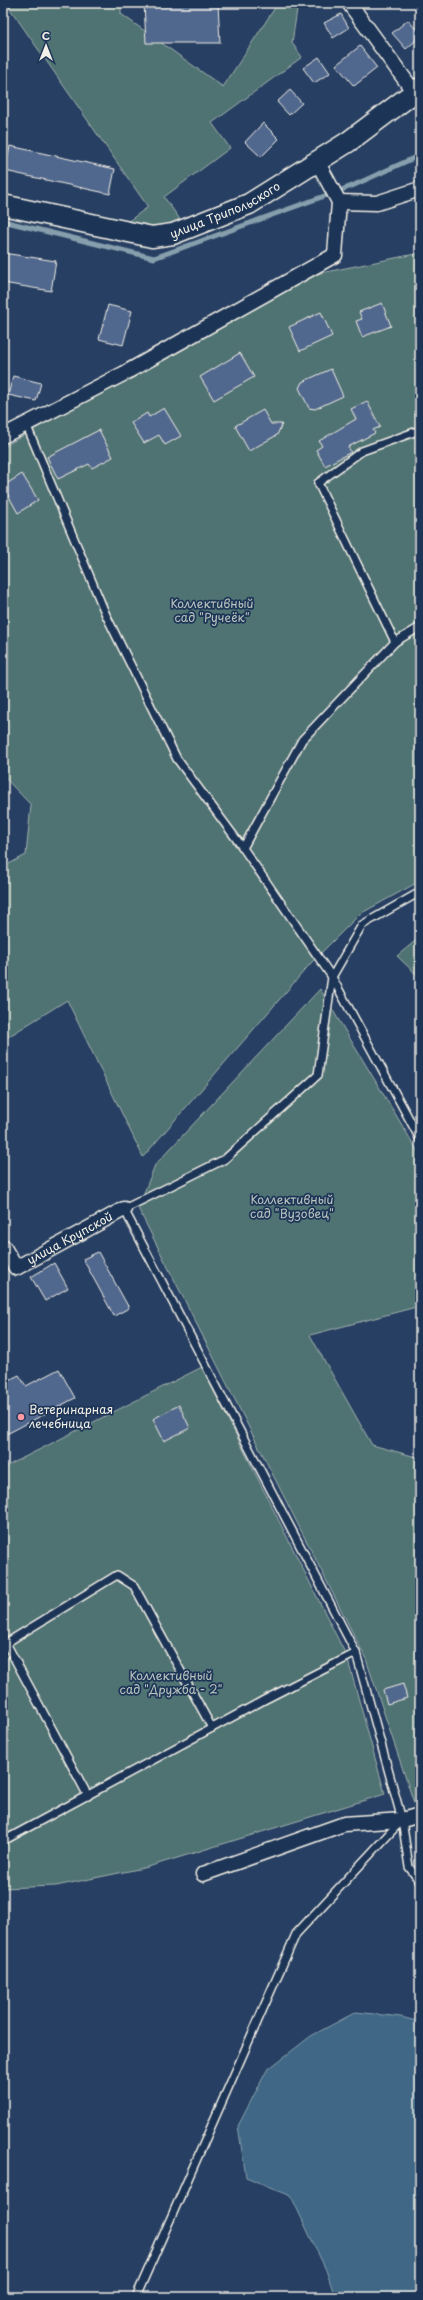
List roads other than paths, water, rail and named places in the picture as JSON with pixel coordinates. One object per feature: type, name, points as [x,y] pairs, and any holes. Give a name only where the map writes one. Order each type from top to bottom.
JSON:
[{"type":"street","points":[[349,3],[417,90]]},
{"type":"street","name":"улица Трипольского","points":[[3,205],[152,237],[173,234],[249,204],[348,142],[417,90]]},
{"type":"street","points":[[3,436],[125,373],[334,255],[340,202],[318,161]]},
{"type":"street","points":[[340,202],[377,203],[420,189]]},
{"type":"street","name":"улица Крупской","points":[[3,1246],[16,1268],[124,1209]]},
{"type":"street","points":[[204,1874],[344,1824],[402,1820],[420,1815]]},
{"type":"lane","points":[[26,424],[106,615],[176,759],[243,848],[332,977],[420,1138]]},
{"type":"lane","points":[[395,642],[318,483],[362,451],[420,430]]},
{"type":"lane","points":[[243,848],[302,740],[395,642],[420,627]]},
{"type":"lane","points":[[420,892],[362,925],[332,977],[318,1075],[225,1159],[124,1209],[356,1653],[402,1820],[409,1867],[420,1882]]},
{"type":"lane","points":[[88,1796],[6,1643],[117,1575],[134,1586],[212,1728]]},
{"type":"lane","points":[[3,1842],[212,1728],[356,1653]]},
{"type":"lane","points":[[136,2297],[296,1934],[402,1820]]},
{"type":"water","points":[[356,2012],[401,2017],[420,2022],[419,2297],[335,2297],[326,2270],[291,2196],[246,2177],[238,2126],[267,2070],[311,2036]]},
{"type":"waterway","points":[[3,221],[154,258],[352,186],[418,156]]},
{"type":"place","name":"Ветеринарная лечебница","points":[[21,1417]]},
{"type":"park label","name":"Коллективный сад \"Ручеёк\"","points":[[212,611]]},
{"type":"park label","name":"Коллективный сад \"Вузовец\"","points":[[292,1207]]},
{"type":"park label","name":"Коллективный сад \"Дружба - 2\"","points":[[171,1683]]}]
